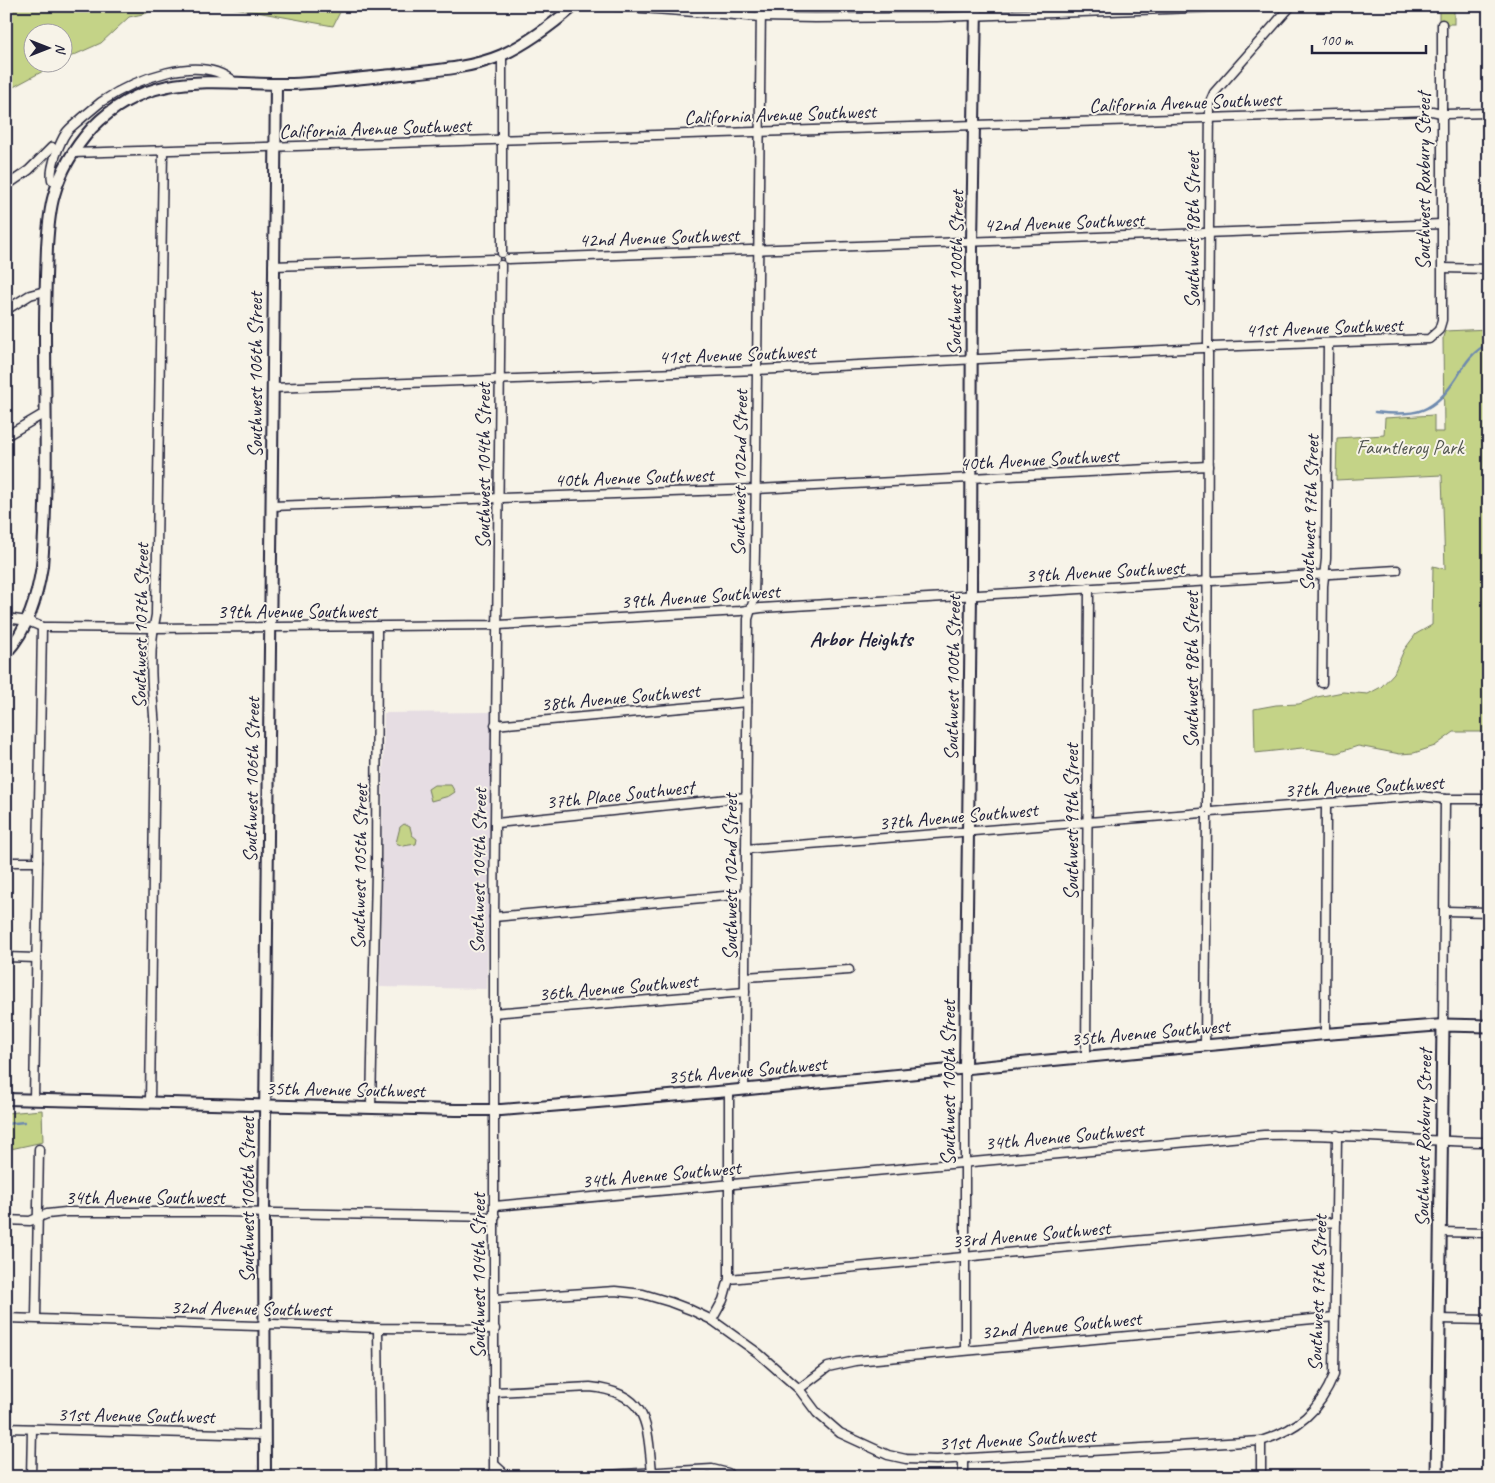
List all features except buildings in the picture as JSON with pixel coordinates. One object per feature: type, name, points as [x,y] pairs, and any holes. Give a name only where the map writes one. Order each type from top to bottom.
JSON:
[{"type":"main road","name":"35th Avenue Southwest","points":[[1443,1025],[1489,1026]]},
{"type":"main road","name":"Southwest Roxbury Street","points":[[1437,1477],[1443,1025]]},
{"type":"street","points":[[6,654],[28,621],[36,599],[42,566],[45,291],[50,210],[58,183],[72,153],[87,134],[106,114],[122,103],[158,88],[179,84],[234,82],[276,84],[331,81],[435,70],[479,62],[502,55],[531,38],[574,6]]},
{"type":"street","points":[[615,6],[761,17],[868,18],[976,11],[1252,6]]},
{"type":"street","name":"Southwest 102nd Street","points":[[744,1090],[748,619],[754,599],[761,6]]},
{"type":"street","points":[[868,6],[868,18]]},
{"type":"street","name":"Southwest 98th Street","points":[[1205,1045],[1210,102],[1214,93],[1290,6]]},
{"type":"street","name":"Southwest 100th Street","points":[[965,1350],[965,1068],[971,595],[972,242],[976,11]]},
{"type":"street","name":"Southwest Roxbury Street","points":[[1434,335],[1439,330],[1442,320],[1442,24]]},
{"type":"street","points":[[273,266],[498,262],[505,264],[502,55]]},
{"type":"street","points":[[58,183],[52,180],[51,171],[67,131],[100,103],[123,89],[146,78],[199,69],[217,72],[234,82]]},
{"type":"street","name":"Southwest 106th Street","points":[[265,1477],[264,1213],[276,84]]},
{"type":"street","name":"California Avenue Southwest","points":[[72,153],[503,141],[1209,117],[1432,111],[1489,114]]},
{"type":"street","points":[[6,186],[29,170],[52,147]]},
{"type":"street","name":"Southwest 107th Street","points":[[150,1102],[155,728],[151,685],[151,635],[156,614],[163,150]]},
{"type":"street","name":"42nd Avenue Southwest","points":[[505,256],[758,250],[1442,224]]},
{"type":"street","name":"Southwest 104th Street","points":[[494,1477],[493,1013],[496,823],[495,725],[500,498],[498,262]]},
{"type":"street","points":[[1443,268],[1489,269]]},
{"type":"street","points":[[6,310],[30,295],[45,291]]},
{"type":"street","name":"41st Avenue Southwest","points":[[272,388],[757,370],[1328,344],[1429,338],[1434,335]]},
{"type":"street","name":"Southwest 97th Street","points":[[1322,683],[1324,574],[1326,559],[1328,344]]},
{"type":"street","points":[[6,436],[45,413]]},
{"type":"street","name":"40th Avenue Southwest","points":[[272,506],[756,489],[1208,466]]},
{"type":"street","name":"39th Avenue Southwest","points":[[6,618],[28,621],[42,627],[153,628],[498,624],[1397,570]]},
{"type":"street","name":"Southwest 99th Street","points":[[1086,1056],[1089,588]]},
{"type":"street","name":"Southwest 105th Street","points":[[371,1107],[376,871],[377,626]]},
{"type":"street","points":[[34,1100],[42,627]]},
{"type":"street","name":"38th Avenue Southwest","points":[[495,725],[747,702]]},
{"type":"street","name":"37th Avenue Southwest","points":[[746,849],[1420,796],[1444,799],[1489,799]]},
{"type":"street","name":"37th Place Southwest","points":[[496,823],[747,798]]},
{"type":"street","name":"Southwest Roxbury Street","points":[[1443,1025],[1444,799]]},
{"type":"street","points":[[1325,1034],[1326,803]]},
{"type":"street","points":[[6,862],[38,862]]},
{"type":"street","points":[[494,917],[746,894]]},
{"type":"street","points":[[1444,912],[1489,912]]},
{"type":"street","points":[[6,957],[36,958]]},
{"type":"street","points":[[746,977],[849,970]]},
{"type":"street","name":"36th Avenue Southwest","points":[[493,1013],[745,992]]},
{"type":"street","name":"35th Avenue Southwest","points":[[6,1099],[494,1110],[744,1090],[1086,1056],[1443,1025]]},
{"type":"street","points":[[495,1299],[615,1291],[643,1294],[670,1302],[712,1320],[724,1300],[729,1279],[729,1091]]},
{"type":"street","name":"34th Avenue Southwest","points":[[494,1206],[1264,1134],[1337,1135],[1489,1142]]},
{"type":"street","name":"Southwest 97th Street","points":[[1261,1441],[1278,1436],[1307,1417],[1328,1391],[1334,1375],[1337,1135]]},
{"type":"street","points":[[36,1318],[39,1149]]},
{"type":"street","name":"34th Avenue Southwest","points":[[6,1220],[30,1221],[46,1214],[66,1212],[494,1217]]},
{"type":"street","name":"33rd Avenue Southwest","points":[[729,1279],[1336,1222]]},
{"type":"street","points":[[1440,1232],[1489,1233]]},
{"type":"street","name":"32nd Avenue Southwest","points":[[799,1389],[828,1367],[839,1363],[1335,1317]]},
{"type":"street","name":"32nd Avenue Southwest","points":[[6,1318],[257,1326],[495,1329]]},
{"type":"street","points":[[1439,1319],[1489,1320]]},
{"type":"street","name":"31st Avenue Southwest","points":[[712,1320],[758,1352],[799,1389],[818,1413],[840,1433],[875,1450],[906,1459],[964,1458],[1261,1441]]},
{"type":"street","points":[[378,1328],[380,1477]]},
{"type":"street","points":[[495,1392],[590,1387],[602,1388],[619,1394],[632,1402],[645,1418],[652,1472]]},
{"type":"street","name":"31st Avenue Southwest","points":[[6,1428],[265,1435]]},
{"type":"street","points":[[31,1477],[32,1429]]},
{"type":"street","points":[[1261,1441],[1261,1477]]},
{"type":"street","points":[[963,1477],[964,1458]]},
{"type":"street","points":[[495,1465],[508,1477]]},
{"type":"street","points":[[571,1477],[712,1469],[729,1475]]},
{"type":"shaded area","points":[[491,712],[487,989],[380,987],[384,713]]},
{"type":"green space","points":[[6,6],[155,6],[147,13],[129,17],[101,43],[72,56],[72,22],[22,22],[22,72],[41,72],[6,91]]},
{"type":"green space","points":[[224,6],[343,6],[333,26]]},
{"type":"green space","points":[[1439,6],[1454,6],[1454,24],[1439,24]]},
{"type":"green space","name":"Fauntleroy Park","points":[[1489,329],[1489,732],[1454,732],[1435,746],[1414,753],[1400,754],[1358,746],[1337,753],[1302,748],[1255,753],[1254,709],[1276,705],[1299,704],[1317,697],[1343,692],[1368,694],[1381,687],[1394,673],[1404,650],[1416,634],[1432,625],[1433,566],[1445,569],[1442,475],[1336,480],[1337,438],[1384,435],[1385,418],[1434,415],[1434,432],[1444,432],[1443,337],[1445,331]]},
{"type":"green space","points":[[434,785],[451,785],[455,792],[449,796],[431,801],[428,789]]},
{"type":"green space","points":[[404,824],[410,827],[412,835],[417,839],[416,844],[403,846],[396,843],[400,827]]},
{"type":"green space","points":[[42,1110],[43,1142],[6,1150],[6,1113]]},
{"type":"waterway","points":[[1375,412],[1413,413],[1432,405],[1449,389],[1470,357],[1489,343]]},
{"type":"waterway","points":[[6,1124],[24,1122]]},
{"type":"district","name":"Arbor Heights","points":[[861,639]]}]
